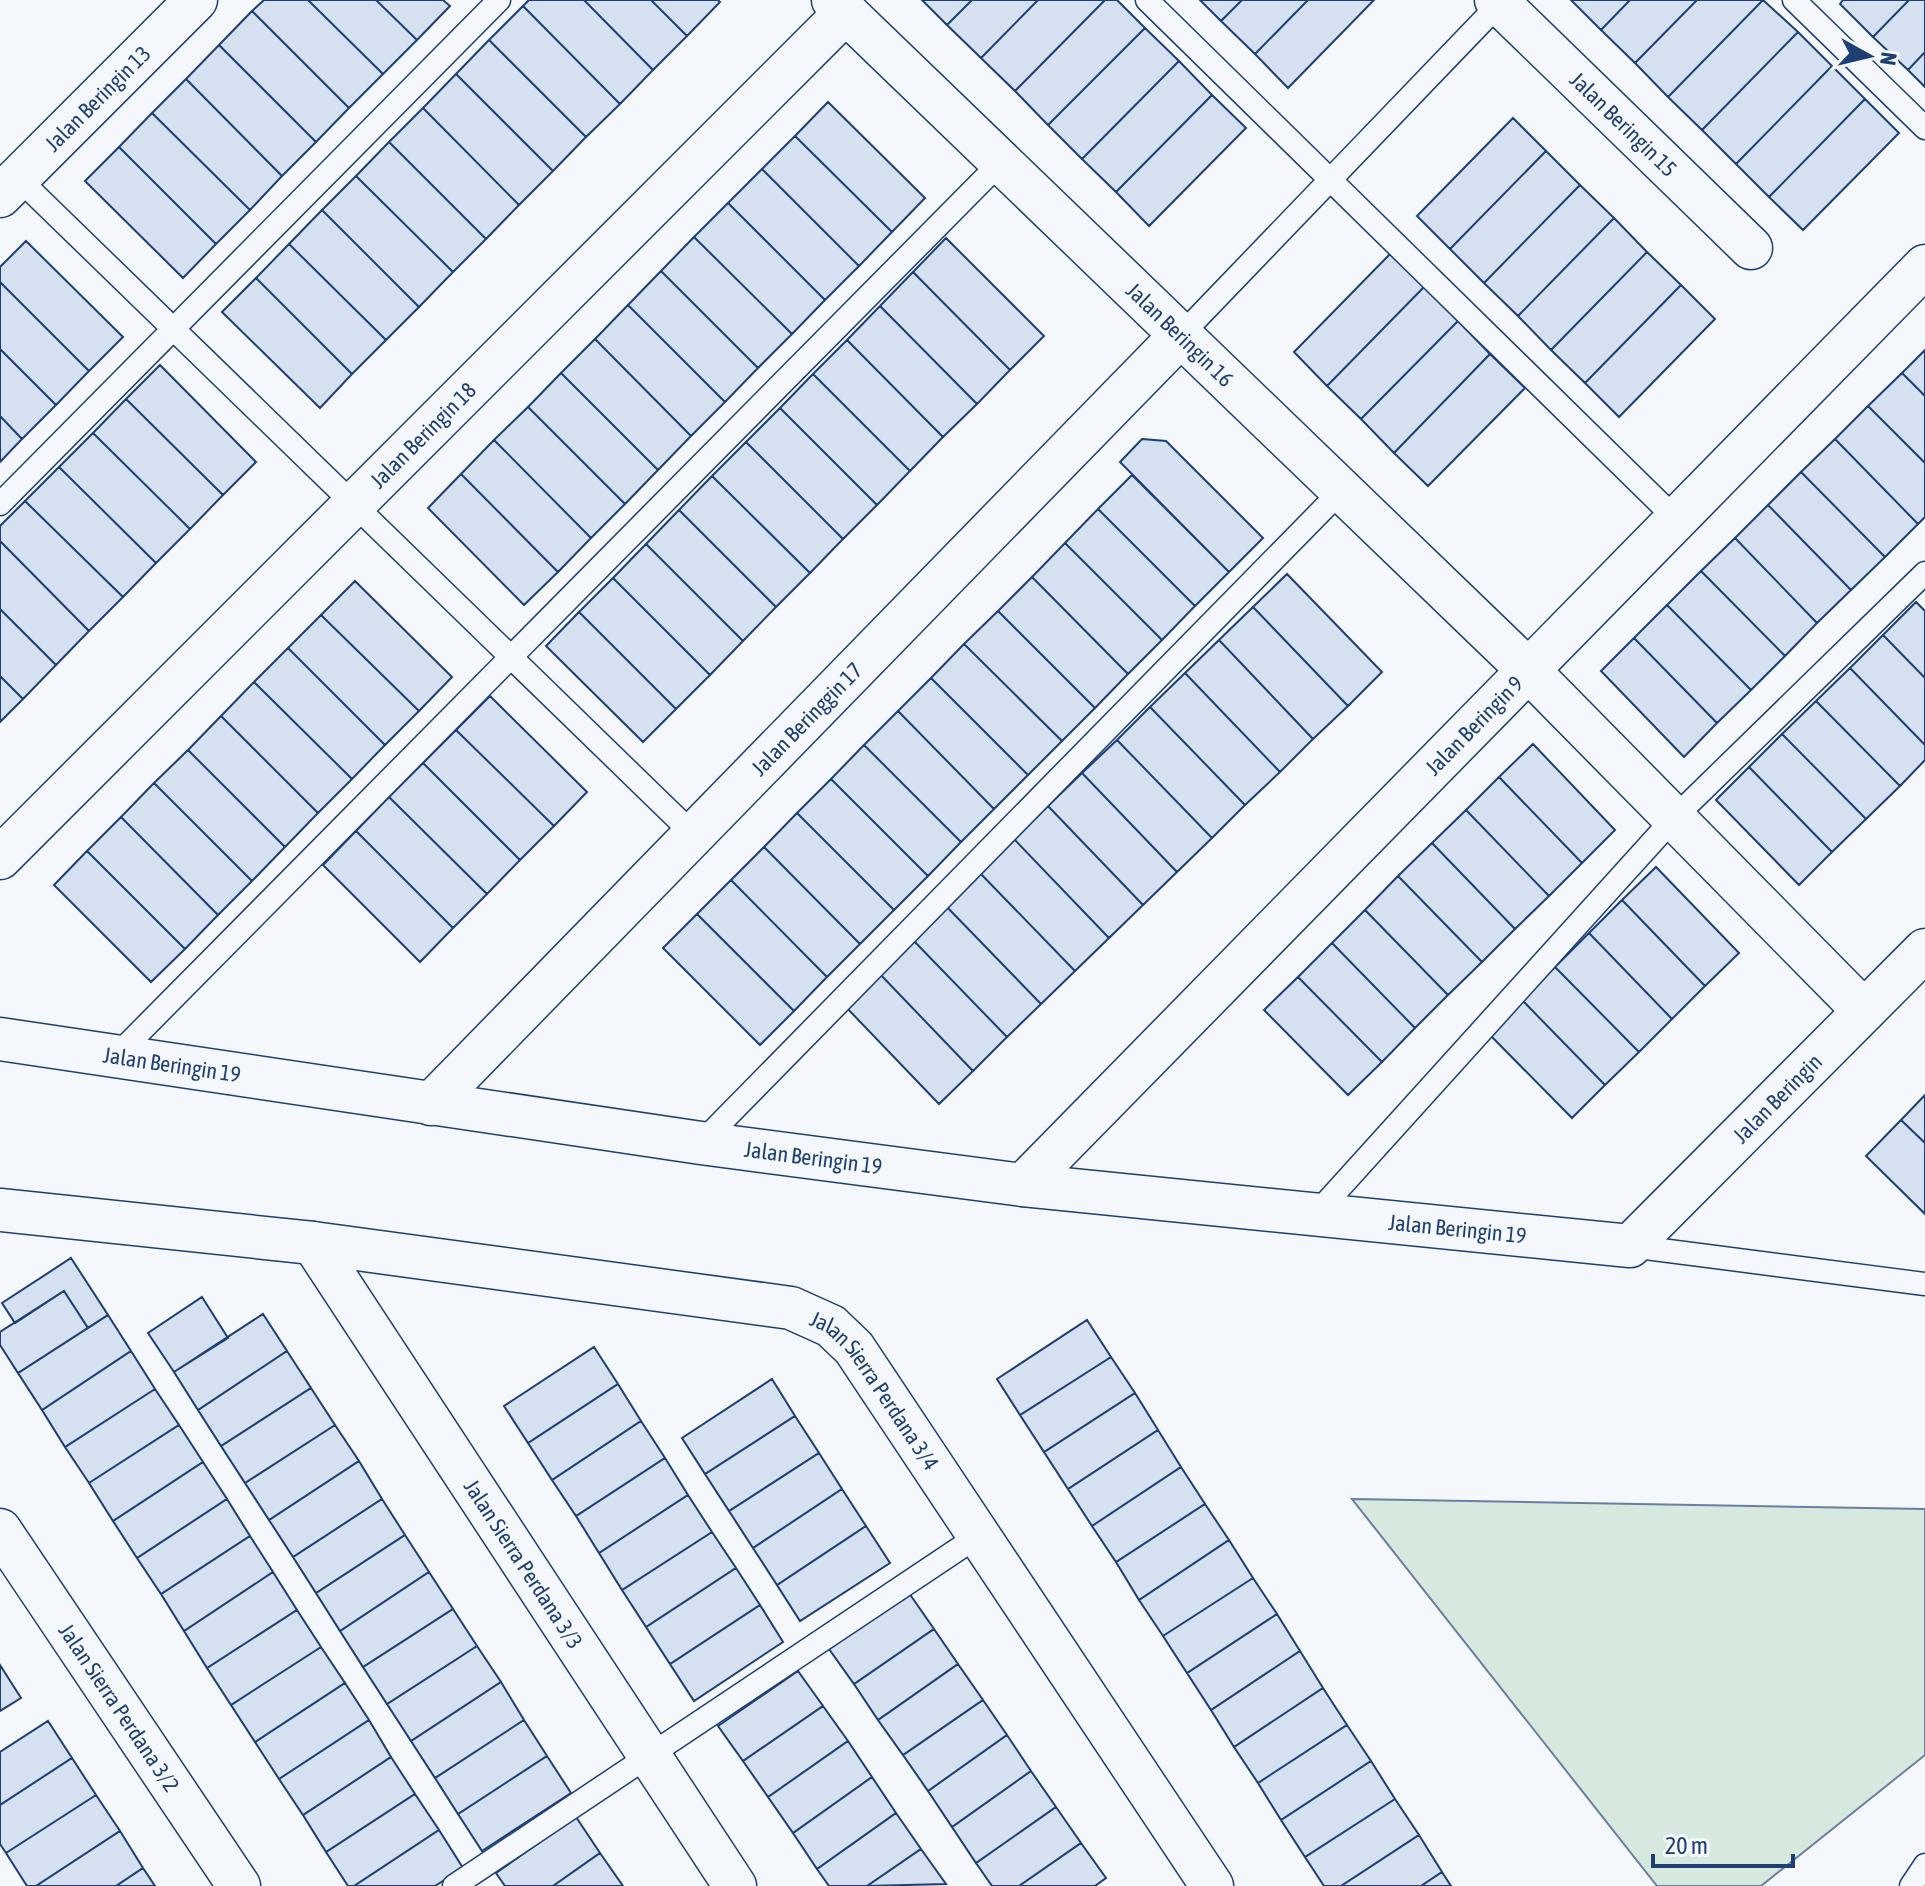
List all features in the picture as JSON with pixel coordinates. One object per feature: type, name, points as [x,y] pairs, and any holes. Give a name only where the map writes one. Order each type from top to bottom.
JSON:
[{"type":"street","name":"Jalan Beringin 13","points":[[9,187],[196,0]]},
{"type":"street","name":"Jalan Beringin 15","points":[[1500,1],[1751,248]]},
{"type":"street","name":"Jalan Beringin 16","points":[[840,6],[1528,670],[1864,1011]]},
{"type":"street","name":"Jalan Beringin 18","points":[[0,858],[354,504],[840,6]]},
{"type":"street","name":"Jalan Beringin 9","points":[[1023,1185],[1925,266]]},
{"type":"street","name":"Jalan Beringgin 17","points":[[431,1104],[1182,334]]},
{"type":"street","name":"Jalan Beringin","points":[[1630,1246],[1925,950]]},
{"type":"street","name":"Jalan Beringin 19","points":[[0,1039],[701,1143],[1023,1185],[1630,1246]]},
{"type":"street","name":"Jalan Sierra Perdana 3/4","points":[[0,1210],[313,1243],[791,1308],[831,1326],[854,1348],[1212,1886]]},
{"type":"street","name":"Jalan Sierra Perdana 3/3","points":[[313,1243],[735,1886]]},
{"type":"street","name":"Jalan Sierra Perdana 3/2","points":[[0,1530],[239,1886]]},
{"type":"lane","points":[[0,504],[499,0]]},
{"type":"lane","points":[[1147,0],[1676,519]]},
{"type":"lane","points":[[1794,0],[1925,128]]},
{"type":"lane","points":[[1182,334],[1500,1]]},
{"type":"lane","points":[[115,1057],[1002,161]]},
{"type":"lane","points":[[9,187],[174,329],[693,834]]},
{"type":"lane","points":[[701,1143],[1342,490]]},
{"type":"lane","points":[[1315,1215],[1674,818],[1925,573]]},
{"type":"lane","points":[[1630,1246],[1925,1284]]},
{"type":"lane","points":[[454,1886],[978,1536]]},
{"type":"lane","points":[[1911,1886],[1925,1865]]},
{"type":"shaded area","points":[[1352,1499],[1925,1509],[1925,1755],[1761,1886],[1657,1886]]},
{"type":"building","points":[[264,0],[308,0],[383,74],[349,108],[252,11]]},
{"type":"building","points":[[308,0],[376,0],[417,40],[383,74]]},
{"type":"building","points":[[376,0],[443,0],[450,6],[417,40]]},
{"type":"building","points":[[529,0],[584,0],[653,70],[620,104],[523,6]]},
{"type":"building","points":[[584,0],[651,0],[687,36],[653,70]]},
{"type":"building","points":[[651,0],[718,0],[720,2],[687,36]]},
{"type":"building","points":[[922,0],[972,0],[947,25]]},
{"type":"building","points":[[972,0],[1038,0],[981,58],[947,25]]},
{"type":"building","points":[[1038,0],[1105,0],[1015,91],[981,58]]},
{"type":"building","points":[[1105,0],[1117,0],[1145,28],[1048,125],[1015,91]]},
{"type":"building","points":[[1200,0],[1242,0],[1221,21]]},
{"type":"building","points":[[1242,0],[1308,0],[1255,54],[1221,21]]},
{"type":"building","points":[[1308,0],[1374,0],[1288,88],[1255,54]]},
{"type":"building","points":[[1571,0],[1630,0],[1601,30]]},
{"type":"building","points":[[1630,0],[1697,0],[1635,63],[1601,30]]},
{"type":"building","points":[[1697,0],[1763,0],[1668,97],[1635,63]]},
{"type":"building","points":[[1763,0],[1798,32],[1702,130],[1668,97]]},
{"type":"building","points":[[1843,0],[1909,0],[1873,37],[1840,4]]},
{"type":"building","points":[[1909,0],[1925,0],[1925,52],[1908,70],[1873,37]]},
{"type":"building","points":[[523,6],[620,104],[586,137],[489,40]]},
{"type":"building","points":[[252,11],[349,108],[316,142],[219,45]]},
{"type":"building","points":[[1145,28],[1179,61],[1082,159],[1048,125]]},
{"type":"building","points":[[1798,32],[1832,66],[1736,164],[1702,130]]},
{"type":"building","points":[[489,40],[586,137],[553,171],[456,74]]},
{"type":"building","points":[[219,45],[316,142],[282,176],[186,79]]},
{"type":"building","points":[[1925,52],[1925,87],[1908,70]]},
{"type":"building","points":[[1179,61],[1212,95],[1116,192],[1082,159]]},
{"type":"building","points":[[1832,66],[1865,99],[1769,197],[1736,164]]},
{"type":"building","points":[[456,74],[553,171],[519,205],[423,108]]},
{"type":"building","points":[[186,79],[282,176],[250,210],[152,113]]},
{"type":"building","points":[[1212,95],[1246,128],[1149,226],[1116,192]]},
{"type":"building","points":[[1865,99],[1899,133],[1803,230],[1769,197]]},
{"type":"building","points":[[828,102],[925,198],[892,232],[795,136]]},
{"type":"building","points":[[423,108],[519,205],[486,239],[389,142]]},
{"type":"building","points":[[152,113],[250,210],[216,244],[119,147]]},
{"type":"building","points":[[1513,118],[1546,151],[1450,249],[1417,216]]},
{"type":"building","points":[[795,136],[892,232],[859,266],[762,169]]},
{"type":"building","points":[[389,142],[486,239],[453,272],[356,176]]},
{"type":"building","points":[[119,147],[216,244],[183,278],[85,181]]},
{"type":"building","points":[[1546,151],[1580,185],[1484,283],[1450,249]]},
{"type":"building","points":[[762,169],[859,266],[825,300],[728,203]]},
{"type":"building","points":[[356,176],[453,272],[419,307],[322,210]]},
{"type":"building","points":[[1580,185],[1614,218],[1518,316],[1484,283]]},
{"type":"building","points":[[728,203],[825,300],[792,334],[694,237]]},
{"type":"building","points":[[322,210],[419,307],[386,340],[289,244]]},
{"type":"building","points":[[1614,218],[1647,252],[1551,350],[1518,316]]},
{"type":"building","points":[[694,237],[792,334],[758,368],[661,271]]},
{"type":"building","points":[[946,238],[1044,336],[1010,370],[913,272]]},
{"type":"building","points":[[26,241],[123,337],[89,371],[0,282],[0,267]]},
{"type":"building","points":[[289,244],[386,340],[352,374],[256,278]]},
{"type":"building","points":[[1647,252],[1681,285],[1585,383],[1551,350]]},
{"type":"building","points":[[1390,254],[1424,287],[1327,386],[1294,352]]},
{"type":"building","points":[[661,271],[758,368],[725,402],[628,305]]},
{"type":"building","points":[[913,272],[1010,370],[977,404],[880,306]]},
{"type":"building","points":[[256,278],[352,374],[320,408],[222,312]]},
{"type":"building","points":[[0,282],[89,371],[56,405],[0,349]]},
{"type":"building","points":[[1681,285],[1715,319],[1619,417],[1585,383]]},
{"type":"building","points":[[1424,287],[1458,321],[1361,419],[1327,386]]},
{"type":"building","points":[[628,305],[725,402],[691,436],[595,339]]},
{"type":"building","points":[[880,306],[977,404],[943,437],[847,340]]},
{"type":"building","points":[[1458,321],[1490,354],[1394,453],[1361,419]]},
{"type":"building","points":[[595,339],[691,436],[658,470],[561,373]]},
{"type":"building","points":[[847,340],[943,437],[910,471],[813,374]]},
{"type":"building","points":[[0,349],[56,405],[22,439],[0,416]]},
{"type":"building","points":[[1925,350],[1925,396],[1902,373]]},
{"type":"building","points":[[1490,354],[1525,388],[1428,486],[1394,453]]},
{"type":"building","points":[[160,365],[256,462],[223,495],[126,399]]},
{"type":"building","points":[[561,373],[658,470],[625,504],[528,407]]},
{"type":"building","points":[[1902,373],[1925,396],[1925,463],[1868,406]]},
{"type":"building","points":[[813,374],[910,471],[877,505],[780,408]]},
{"type":"building","points":[[126,399],[223,495],[190,529],[93,433]]},
{"type":"building","points":[[1868,406],[1925,463],[1925,517],[1918,524],[1835,439]]},
{"type":"building","points":[[528,407],[625,504],[591,538],[494,440]]},
{"type":"building","points":[[780,408],[877,505],[843,539],[746,442]]},
{"type":"building","points":[[0,416],[22,439],[0,462]]},
{"type":"building","points":[[93,433],[190,529],[156,563],[59,467]]},
{"type":"building","points":[[1142,439],[1166,441],[1263,538],[1229,572],[1120,462]]},
{"type":"building","points":[[1835,439],[1918,524],[1885,557],[1801,472]]},
{"type":"building","points":[[494,440],[591,538],[558,572],[461,474]]},
{"type":"building","points":[[746,442],[843,539],[810,573],[712,476]]},
{"type":"building","points":[[59,467],[156,563],[123,597],[25,501]]},
{"type":"building","points":[[1801,472],[1885,557],[1851,590],[1768,505]]},
{"type":"building","points":[[461,474],[558,572],[524,605],[428,508]]},
{"type":"building","points":[[1132,475],[1229,572],[1195,606],[1098,509]]},
{"type":"building","points":[[712,476],[810,573],[776,607],[679,510]]},
{"type":"building","points":[[25,501],[123,597],[89,631],[0,541],[0,526]]},
{"type":"building","points":[[1768,505],[1851,590],[1817,623],[1735,538]]},
{"type":"building","points":[[1098,509],[1195,606],[1162,640],[1065,543]]},
{"type":"building","points":[[679,510],[776,607],[743,641],[646,544]]},
{"type":"building","points":[[1735,538],[1817,623],[1785,656],[1701,571]]},
{"type":"building","points":[[0,541],[89,631],[56,665],[0,609]]},
{"type":"building","points":[[1065,543],[1162,640],[1128,674],[1032,577]]},
{"type":"building","points":[[646,544],[743,641],[710,675],[613,578]]},
{"type":"building","points":[[1701,571],[1785,656],[1751,690],[1667,605]]},
{"type":"building","points":[[1287,574],[1382,672],[1348,706],[1253,607]]},
{"type":"building","points":[[1032,577],[1128,674],[1095,708],[998,611]]},
{"type":"building","points":[[613,578],[710,675],[676,709],[579,612]]},
{"type":"building","points":[[355,581],[452,677],[419,711],[321,615]]},
{"type":"building","points":[[1916,602],[1925,611],[1925,678],[1883,635]]},
{"type":"building","points":[[1667,605],[1751,690],[1717,723],[1634,638]]},
{"type":"building","points":[[1253,607],[1348,706],[1313,739],[1219,640]]},
{"type":"building","points":[[0,609],[56,665],[23,699],[0,676]]},
{"type":"building","points":[[998,611],[1095,708],[1062,741],[964,644]]},
{"type":"building","points":[[579,612],[676,709],[643,742],[546,646]]},
{"type":"building","points":[[321,615],[419,711],[385,745],[288,648]]},
{"type":"building","points":[[1883,635],[1925,678],[1925,745],[1850,668]]},
{"type":"building","points":[[1634,638],[1717,723],[1684,757],[1601,671]]},
{"type":"building","points":[[1219,640],[1313,739],[1280,772],[1185,673]]},
{"type":"building","points":[[964,644],[1062,741],[1028,775],[931,678]]},
{"type":"building","points":[[288,648],[385,745],[352,779],[254,682]]},
{"type":"building","points":[[1850,668],[1925,745],[1925,760],[1900,786],[1816,701]]},
{"type":"building","points":[[1185,673],[1280,772],[1245,805],[1150,707]]},
{"type":"building","points":[[0,676],[23,699],[0,722]]},
{"type":"building","points":[[931,678],[1028,775],[994,809],[898,711]]},
{"type":"building","points":[[254,682],[352,779],[318,813],[221,716]]},
{"type":"building","points":[[490,696],[587,792],[554,826],[456,730]]},
{"type":"building","points":[[1816,701],[1900,786],[1866,819],[1782,734]]},
{"type":"building","points":[[1150,707],[1245,805],[1212,838],[1117,740]]},
{"type":"building","points":[[898,711],[994,809],[961,842],[864,745]]},
{"type":"building","points":[[221,716],[318,813],[285,847],[188,750]]},
{"type":"building","points":[[456,730],[554,826],[520,860],[423,763]]},
{"type":"building","points":[[1782,734],[1866,819],[1832,852],[1749,767]]},
{"type":"building","points":[[1117,740],[1212,838],[1177,872],[1082,773]]},
{"type":"building","points":[[1533,744],[1615,830],[1582,863],[1499,777]]},
{"type":"building","points":[[864,745],[961,842],[928,876],[831,779]]},
{"type":"building","points":[[188,750],[285,847],[252,881],[154,783]]},
{"type":"building","points":[[423,763],[520,860],[487,894],[389,797]]},
{"type":"building","points":[[1749,767],[1832,852],[1799,885],[1716,800]]},
{"type":"building","points":[[1082,773],[1177,872],[1143,905],[1048,806]]},
{"type":"building","points":[[1499,777],[1582,863],[1549,896],[1466,810]]},
{"type":"building","points":[[831,779],[928,876],[894,910],[797,813]]},
{"type":"building","points":[[154,783],[252,881],[218,915],[121,817]]},
{"type":"building","points":[[389,797],[487,894],[453,928],[356,831]]},
{"type":"building","points":[[1048,806],[1143,905],[1109,938],[1014,839]]},
{"type":"building","points":[[1466,810],[1549,896],[1515,929],[1432,843]]},
{"type":"building","points":[[797,813],[894,910],[860,944],[764,847]]},
{"type":"building","points":[[121,817],[218,915],[185,949],[87,851]]},
{"type":"building","points":[[356,831],[453,928],[420,962],[323,865]]},
{"type":"building","points":[[1014,839],[1109,938],[1075,971],[980,873]]},
{"type":"building","points":[[1432,843],[1515,929],[1482,962],[1398,876]]},
{"type":"building","points":[[764,847],[860,944],[827,977],[731,880]]},
{"type":"building","points":[[87,851],[185,949],[151,982],[54,885]]},
{"type":"building","points":[[1656,867],[1739,953],[1705,986],[1622,900]]},
{"type":"building","points":[[980,873],[1075,971],[1041,1004],[946,906]]},
{"type":"building","points":[[1398,876],[1482,962],[1448,995],[1365,910]]},
{"type":"building","points":[[731,880],[827,977],[794,1011],[697,914]]},
{"type":"building","points":[[1622,900],[1705,986],[1672,1019],[1589,933]]},
{"type":"building","points":[[946,906],[1041,1004],[1007,1037],[912,939]]},
{"type":"building","points":[[1365,910],[1448,995],[1415,1028],[1332,943]]},
{"type":"building","points":[[697,914],[794,1011],[760,1045],[663,948]]},
{"type":"building","points":[[1589,933],[1672,1019],[1639,1052],[1555,967]]},
{"type":"building","points":[[912,939],[1007,1037],[973,1071],[878,972]]},
{"type":"building","points":[[1332,943],[1415,1028],[1382,1062],[1298,977]]},
{"type":"building","points":[[1555,967],[1639,1052],[1605,1085],[1522,1000]]},
{"type":"building","points":[[878,972],[973,1071],[939,1104],[844,1005]]},
{"type":"building","points":[[1298,977],[1382,1062],[1348,1095],[1264,1010]]},
{"type":"building","points":[[1522,1000],[1605,1085],[1572,1118],[1488,1033]]},
{"type":"building","points":[[1925,1095],[1925,1143],[1901,1120]]},
{"type":"building","points":[[1901,1120],[1925,1143],[1925,1214],[1866,1156]]},
{"type":"building","points":[[71,1258],[108,1315],[88,1328],[64,1291],[15,1323],[2,1303]]},
{"type":"building","points":[[64,1291],[88,1328],[18,1373],[0,1345],[0,1332]]},
{"type":"building","points":[[202,1297],[228,1338],[174,1372],[148,1333]]},
{"type":"building","points":[[263,1314],[287,1351],[198,1410],[174,1372]]},
{"type":"building","points":[[108,1315],[131,1351],[42,1410],[18,1373]]},
{"type":"building","points":[[1087,1320],[1111,1357],[1020,1415],[997,1379]]},
{"type":"building","points":[[594,1347],[618,1384],[528,1443],[504,1406]]},
{"type":"building","points":[[131,1351],[155,1389],[65,1447],[42,1410]]},
{"type":"building","points":[[287,1351],[311,1388],[221,1446],[198,1410]]},
{"type":"building","points":[[1111,1357],[1135,1393],[1044,1452],[1020,1415]]},
{"type":"building","points":[[772,1379],[795,1416],[705,1474],[682,1438]]},
{"type":"building","points":[[618,1384],[641,1421],[552,1480],[528,1443]]},
{"type":"building","points":[[311,1388],[335,1425],[245,1483],[221,1446]]},
{"type":"building","points":[[155,1389],[179,1425],[89,1483],[65,1447]]},
{"type":"building","points":[[1135,1393],[1158,1430],[1068,1489],[1044,1452]]},
{"type":"building","points":[[795,1416],[819,1453],[729,1511],[705,1474]]},
{"type":"building","points":[[641,1421],[665,1458],[576,1516],[552,1480]]},
{"type":"building","points":[[179,1425],[203,1462],[113,1521],[89,1483]]},
{"type":"building","points":[[335,1425],[359,1461],[269,1520],[245,1483]]},
{"type":"building","points":[[1158,1430],[1181,1467],[1092,1526],[1068,1489]]},
{"type":"building","points":[[819,1453],[842,1489],[753,1548],[729,1511]]},
{"type":"building","points":[[665,1458],[688,1495],[599,1553],[576,1516]]},
{"type":"building","points":[[359,1461],[382,1499],[293,1557],[269,1520]]},
{"type":"building","points":[[203,1462],[227,1499],[137,1558],[113,1521]]},
{"type":"building","points":[[1181,1467],[1205,1504],[1116,1562],[1092,1526]]},
{"type":"building","points":[[842,1489],[866,1526],[777,1585],[753,1548]]},
{"type":"building","points":[[688,1495],[712,1532],[622,1590],[599,1553]]},
{"type":"building","points":[[227,1499],[250,1536],[161,1594],[137,1558]]},
{"type":"building","points":[[382,1499],[405,1535],[316,1593],[293,1557]]},
{"type":"building","points":[[1205,1504],[1229,1540],[1139,1600],[1116,1562]]},
{"type":"building","points":[[866,1526],[890,1563],[800,1621],[777,1585]]},
{"type":"building","points":[[712,1532],[736,1568],[646,1627],[622,1590]]},
{"type":"building","points":[[405,1535],[429,1572],[340,1631],[316,1593]]},
{"type":"building","points":[[250,1536],[273,1572],[184,1631],[161,1594]]},
{"type":"building","points":[[1229,1540],[1253,1578],[1163,1636],[1139,1600]]},
{"type":"building","points":[[736,1568],[760,1605],[670,1664],[646,1627]]},
{"type":"building","points":[[273,1572],[297,1610],[207,1668],[184,1631]]},
{"type":"building","points":[[429,1572],[453,1609],[363,1667],[340,1631]]},
{"type":"building","points":[[1253,1578],[1277,1614],[1187,1673],[1163,1636]]},
{"type":"building","points":[[909,1593],[934,1629],[854,1684],[829,1649]]},
{"type":"building","points":[[760,1605],[783,1642],[694,1701],[670,1664]]},
{"type":"building","points":[[453,1609],[477,1646],[387,1704],[363,1667]]},
{"type":"building","points":[[297,1610],[321,1647],[231,1705],[207,1668]]},
{"type":"building","points":[[1277,1614],[1300,1651],[1211,1710],[1187,1673]]},
{"type":"building","points":[[934,1629],[958,1664],[878,1720],[854,1684]]},
{"type":"building","points":[[477,1646],[501,1682],[411,1741],[387,1704]]},
{"type":"building","points":[[321,1647],[345,1683],[255,1742],[231,1705]]},
{"type":"building","points":[[1300,1651],[1323,1688],[1234,1747],[1211,1710]]},
{"type":"building","points":[[958,1664],[983,1700],[903,1755],[878,1720]]},
{"type":"building","points":[[0,1665],[21,1698],[0,1711]]},
{"type":"building","points":[[798,1671],[823,1706],[743,1761],[718,1726]]},
{"type":"building","points":[[501,1682],[524,1720],[435,1778],[411,1741]]},
{"type":"building","points":[[345,1683],[369,1720],[279,1779],[255,1742]]},
{"type":"building","points":[[1323,1688],[1347,1725],[1258,1783],[1234,1747]]},
{"type":"building","points":[[983,1700],[1007,1735],[928,1791],[903,1755]]},
{"type":"building","points":[[823,1706],[848,1741],[768,1797],[743,1761]]},
{"type":"building","points":[[369,1720],[391,1757],[303,1815],[279,1779]]},
{"type":"building","points":[[524,1720],[547,1756],[458,1814],[435,1778]]},
{"type":"building","points":[[48,1721],[72,1758],[0,1805],[0,1752]]},
{"type":"building","points":[[1347,1725],[1371,1761],[1281,1820],[1258,1783]]},
{"type":"building","points":[[1007,1735],[1031,1771],[952,1827],[928,1791]]},
{"type":"building","points":[[848,1741],[872,1777],[793,1833],[768,1797]]},
{"type":"building","points":[[547,1756],[571,1793],[482,1851],[458,1814]]},
{"type":"building","points":[[391,1757],[415,1794],[326,1852],[303,1815]]},
{"type":"building","points":[[72,1758],[96,1795],[6,1853],[0,1844],[0,1805]]},
{"type":"building","points":[[1371,1761],[1395,1799],[1305,1857],[1281,1820]]},
{"type":"building","points":[[1031,1771],[1056,1807],[976,1863],[952,1827]]},
{"type":"building","points":[[872,1777],[896,1813],[817,1869],[793,1833]]},
{"type":"building","points":[[415,1794],[439,1830],[354,1886],[348,1886],[326,1852]]},
{"type":"building","points":[[96,1795],[120,1831],[36,1886],[27,1886],[6,1853]]},
{"type":"building","points":[[1395,1799],[1419,1835],[1341,1886],[1324,1886],[1305,1857]]},
{"type":"building","points":[[1056,1807],[1081,1843],[1019,1886],[992,1886],[976,1863]]},
{"type":"building","points":[[896,1813],[921,1849],[867,1886],[829,1886],[817,1869]]},
{"type":"building","points":[[576,1817],[600,1853],[553,1886],[505,1886],[496,1873]]},
{"type":"building","points":[[439,1830],[463,1868],[435,1886],[354,1886]]},
{"type":"building","points":[[120,1831],[143,1868],[116,1886],[36,1886]]},
{"type":"building","points":[[1419,1835],[1442,1872],[1421,1886],[1341,1886]]},
{"type":"building","points":[[1081,1843],[1106,1878],[1095,1886],[1019,1886]]},
{"type":"building","points":[[921,1849],[946,1884],[867,1886]]},
{"type":"building","points":[[600,1853],[623,1886],[553,1886]]},
{"type":"building","points":[[143,1868],[155,1886],[116,1886]]},
{"type":"building","points":[[1442,1872],[1451,1886],[1421,1886]]}]
